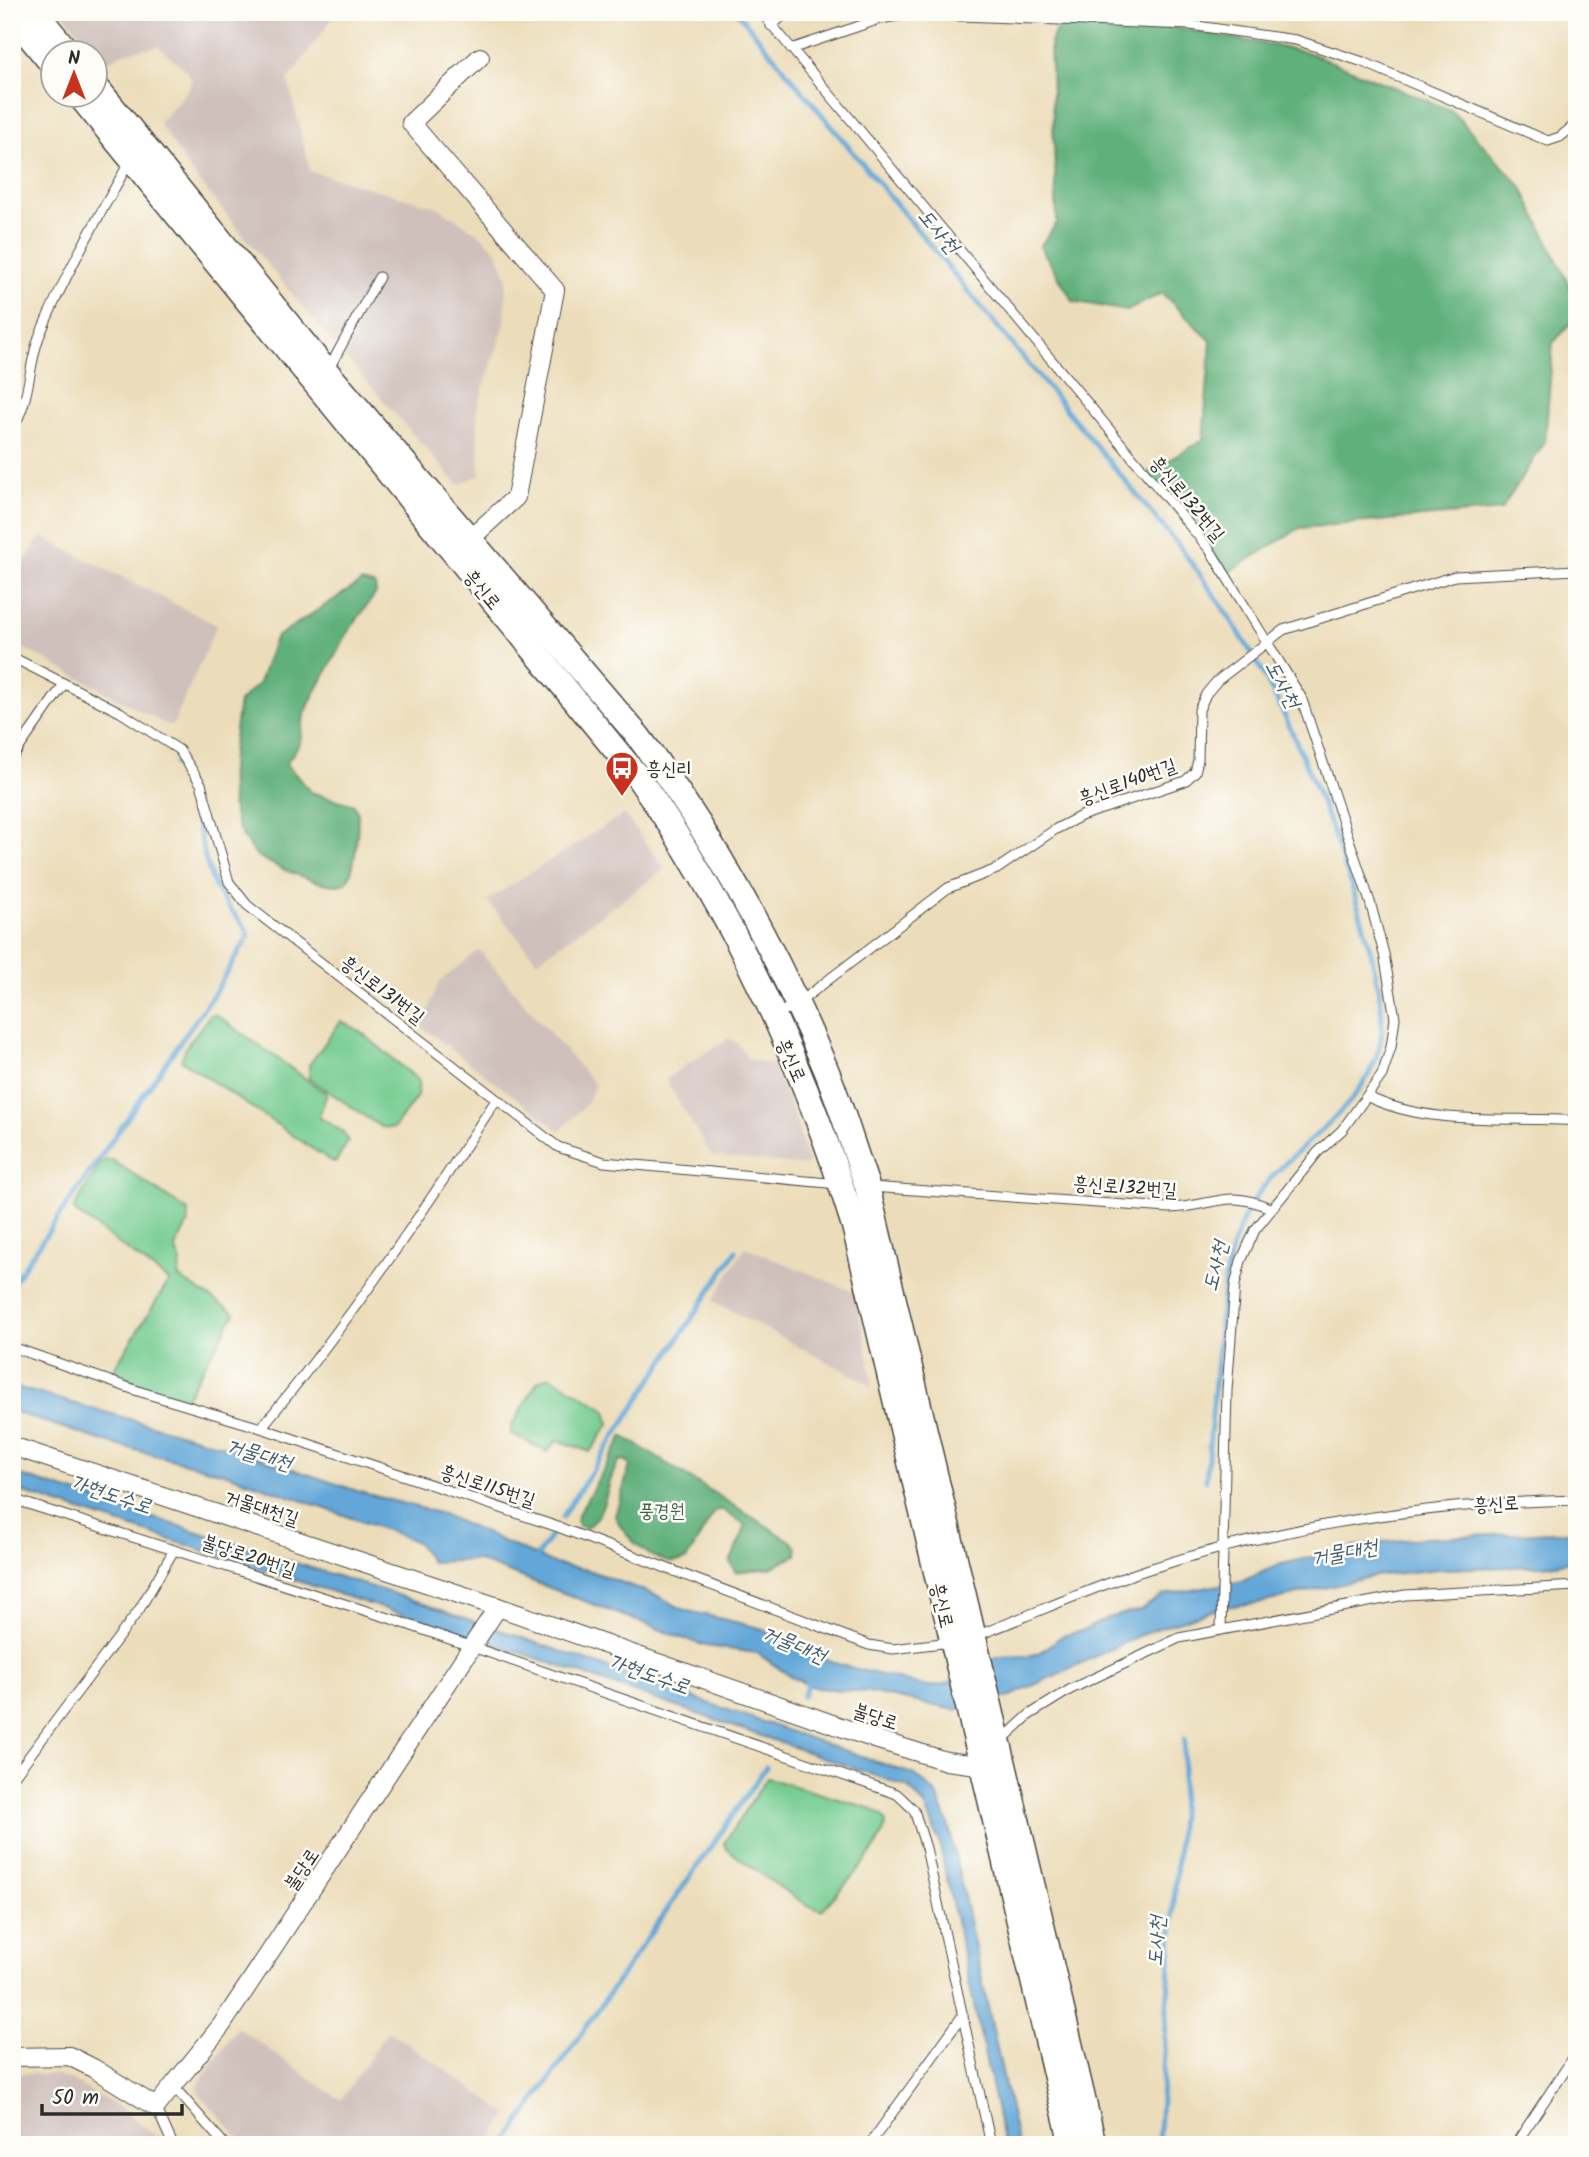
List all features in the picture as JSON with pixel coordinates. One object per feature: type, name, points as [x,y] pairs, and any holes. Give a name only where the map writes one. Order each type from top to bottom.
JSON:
[{"type":"main road","points":[[35,12],[56,38]]},
{"type":"main road","points":[[12,15],[38,47]]},
{"type":"main road","name":"흥신로","points":[[108,106],[137,151],[637,776],[679,839],[772,1016],[819,1121],[842,1185],[1094,2145]]},
{"type":"main road","name":"흥신로","points":[[92,108],[137,151],[470,539],[666,773],[730,877],[797,1004],[823,1062],[867,1186],[964,1643]]},
{"type":"main road","name":"흥신로","points":[[991,1746],[1072,2145]]},
{"type":"street","points":[[470,539],[516,497],[555,290],[411,122],[480,57]]},
{"type":"street","name":"거물대천길","points":[[12,1446],[498,1608]]},
{"type":"street","name":"불당로","points":[[156,2107],[221,2026],[498,1608],[878,1740],[946,1761],[991,1746]]},
{"type":"street","points":[[12,2057],[69,2056],[156,2107]]},
{"type":"lane","name":"흥신로132번길","points":[[761,12],[1210,550],[1262,645],[1301,696],[1384,954],[1395,1018],[1385,1066],[1368,1097],[1266,1207],[1243,1197],[1226,1196],[1192,1208],[1169,1208],[867,1186]]},
{"type":"lane","points":[[772,26],[787,12]]},
{"type":"lane","points":[[790,49],[880,19],[909,14],[1190,25],[1263,34],[1332,50],[1548,141],[1560,137],[1577,123]]},
{"type":"lane","points":[[12,429],[25,397],[36,346],[55,298],[137,151]]},
{"type":"lane","points":[[327,372],[379,277]]},
{"type":"lane","name":"흥신로140번길","points":[[772,1016],[797,1004],[948,888],[998,869],[1056,829],[1081,816],[1185,781],[1195,772],[1198,760],[1199,710],[1206,694],[1217,681],[1262,645],[1298,623],[1337,615],[1455,576],[1577,570]]},
{"type":"lane","name":"흥신로131번길","points":[[12,657],[157,733],[179,750],[193,766],[201,784],[229,882],[247,905],[558,1147],[604,1162],[842,1185]]},
{"type":"lane","points":[[12,758],[64,684]]},
{"type":"lane","points":[[1368,1097],[1403,1110],[1439,1115],[1577,1121]]},
{"type":"lane","points":[[261,1428],[318,1358],[430,1201],[496,1100]]},
{"type":"lane","points":[[1221,1630],[1227,1390],[1236,1285],[1241,1261],[1266,1207]]},
{"type":"lane","name":"흥신로115번길","points":[[12,1347],[141,1392],[261,1428],[558,1527],[869,1645],[893,1649],[964,1643]]},
{"type":"lane","name":"불당로20번길","points":[[12,1499],[473,1648],[897,1794],[914,1810],[922,1833],[991,2145]]},
{"type":"lane","name":"흥신로","points":[[964,1643],[1148,1570],[1223,1548],[1325,1524],[1462,1504],[1577,1500]]},
{"type":"lane","points":[[12,1779],[139,1610],[174,1550]]},
{"type":"lane","points":[[991,1746],[1029,1715],[1071,1689],[1179,1638],[1405,1595],[1577,1586]]},
{"type":"lane","points":[[869,2145],[963,2015]]},
{"type":"lane","points":[[1515,2145],[1577,2052]]},
{"type":"lane","points":[[174,2087],[225,2145]]},
{"type":"lane","points":[[156,2107],[173,2145]]},
{"type":"shaded area","points":[[62,12],[337,12],[288,80],[310,171],[438,207],[483,237],[497,251],[507,276],[505,324],[477,408],[480,475],[458,485],[323,332],[190,170],[159,123],[188,90],[192,80],[187,71],[158,46],[123,53],[108,62],[108,38],[83,38]]},
{"type":"shaded area","points":[[44,538],[217,625],[173,725],[167,725],[12,642],[12,583],[39,539]]},
{"type":"shaded area","points":[[624,814],[665,869],[537,961],[487,900]]},
{"type":"shaded area","points":[[479,950],[595,1085],[586,1104],[560,1131],[422,1027],[439,982]]},
{"type":"shaded area","points":[[728,1038],[737,1043],[749,1060],[774,1065],[794,1115],[808,1162],[806,1166],[712,1156],[665,1079]]},
{"type":"shaded area","points":[[745,1247],[852,1291],[863,1328],[873,1386],[713,1301]]},
{"type":"shaded area","points":[[237,2027],[341,2100],[388,2030],[508,2114],[488,2145],[245,2145],[198,2092],[198,2085]]},
{"type":"shaded area","points":[[12,2073],[54,2075],[70,2080],[124,2110],[154,2135],[179,2145],[12,2145]]},
{"type":"green space","points":[[1061,19],[1178,28],[1307,52],[1451,110],[1521,186],[1577,301],[1577,317],[1553,343],[1545,442],[1501,510],[1300,528],[1229,572],[1144,475],[1203,440],[1211,341],[1162,293],[1127,311],[1073,301],[1040,246],[1057,223],[1050,43]]},
{"type":"green space","points":[[361,582],[375,585],[376,593],[348,632],[311,700],[304,716],[300,743],[286,764],[311,792],[354,805],[358,814],[356,850],[349,877],[339,885],[328,884],[284,869],[253,852],[238,827],[233,810],[233,748],[239,702],[259,683],[275,638]]},
{"type":"green space","points":[[215,1014],[327,1094],[319,1117],[343,1132],[348,1141],[336,1162],[181,1060],[186,1047],[210,1015]]},
{"type":"green space","points":[[341,1021],[360,1031],[419,1081],[417,1096],[394,1128],[381,1127],[309,1078],[309,1065]]},
{"type":"green space","points":[[112,1160],[188,1211],[188,1223],[175,1248],[181,1263],[178,1277],[235,1313],[185,1399],[122,1380],[114,1374],[116,1365],[169,1281],[73,1210],[101,1162]]},
{"type":"green space","points":[[550,1376],[606,1410],[609,1424],[590,1452],[558,1440],[547,1452],[511,1434],[511,1427],[538,1381]]},
{"type":"green space","name":"풍경원","points":[[623,1436],[792,1542],[797,1548],[796,1555],[771,1568],[735,1572],[730,1562],[746,1526],[721,1509],[715,1511],[686,1560],[675,1562],[654,1557],[635,1543],[615,1516],[630,1466],[627,1461],[620,1460],[611,1477],[599,1513],[586,1528],[579,1526],[576,1521],[579,1513]]},
{"type":"green space","points":[[767,1778],[869,1808],[881,1815],[886,1822],[883,1833],[869,1856],[822,1910],[804,1903],[776,1884],[728,1850],[724,1843]]},
{"type":"water","name":"거물대천","points":[[12,1386],[225,1446],[360,1492],[442,1514],[554,1564],[588,1570],[658,1596],[684,1610],[756,1627],[837,1664],[928,1687],[945,1684],[973,1672],[996,1657],[1029,1656],[1040,1652],[1062,1636],[1085,1630],[1107,1618],[1140,1610],[1163,1595],[1243,1581],[1278,1565],[1368,1544],[1424,1538],[1577,1531],[1577,1560],[1544,1566],[1439,1569],[1374,1576],[1265,1602],[1223,1607],[1147,1632],[1011,1696],[955,1710],[868,1692],[816,1688],[793,1678],[757,1653],[706,1646],[476,1560],[431,1562],[417,1542],[389,1531],[224,1473],[109,1443],[12,1411]]},
{"type":"water","points":[[12,1473],[419,1602],[915,1775],[936,1793],[948,1823],[1018,2145],[1004,2145],[939,1842],[926,1807],[908,1787],[516,1651],[12,1489]]},
{"type":"waterway","name":"도사천","points":[[737,12],[1180,547],[1238,631],[1269,684],[1304,759],[1345,865],[1375,972],[1381,1016],[1379,1049],[1358,1091],[1343,1109],[1274,1175],[1259,1193],[1238,1232],[1231,1252],[1223,1295],[1206,1481]]},
{"type":"waterway","points":[[12,1284],[215,992],[248,937],[247,930],[214,885],[189,791],[175,764]]},
{"type":"waterway","points":[[562,1517],[736,1251]]},
{"type":"waterway","points":[[533,1562],[551,1536]]},
{"type":"waterway","points":[[803,1696],[809,1679]]},
{"type":"waterway","name":"도사천","points":[[1158,2145],[1185,1739]]},
{"type":"waterway","points":[[504,2145],[766,1767]]},
{"type":"place","name":"흥신리","points":[[622,798]]},
{"type":"water label","name":"가현도수로","points":[[111,1494]]},
{"type":"water label","name":"가현도수로","points":[[649,1674]]}]
